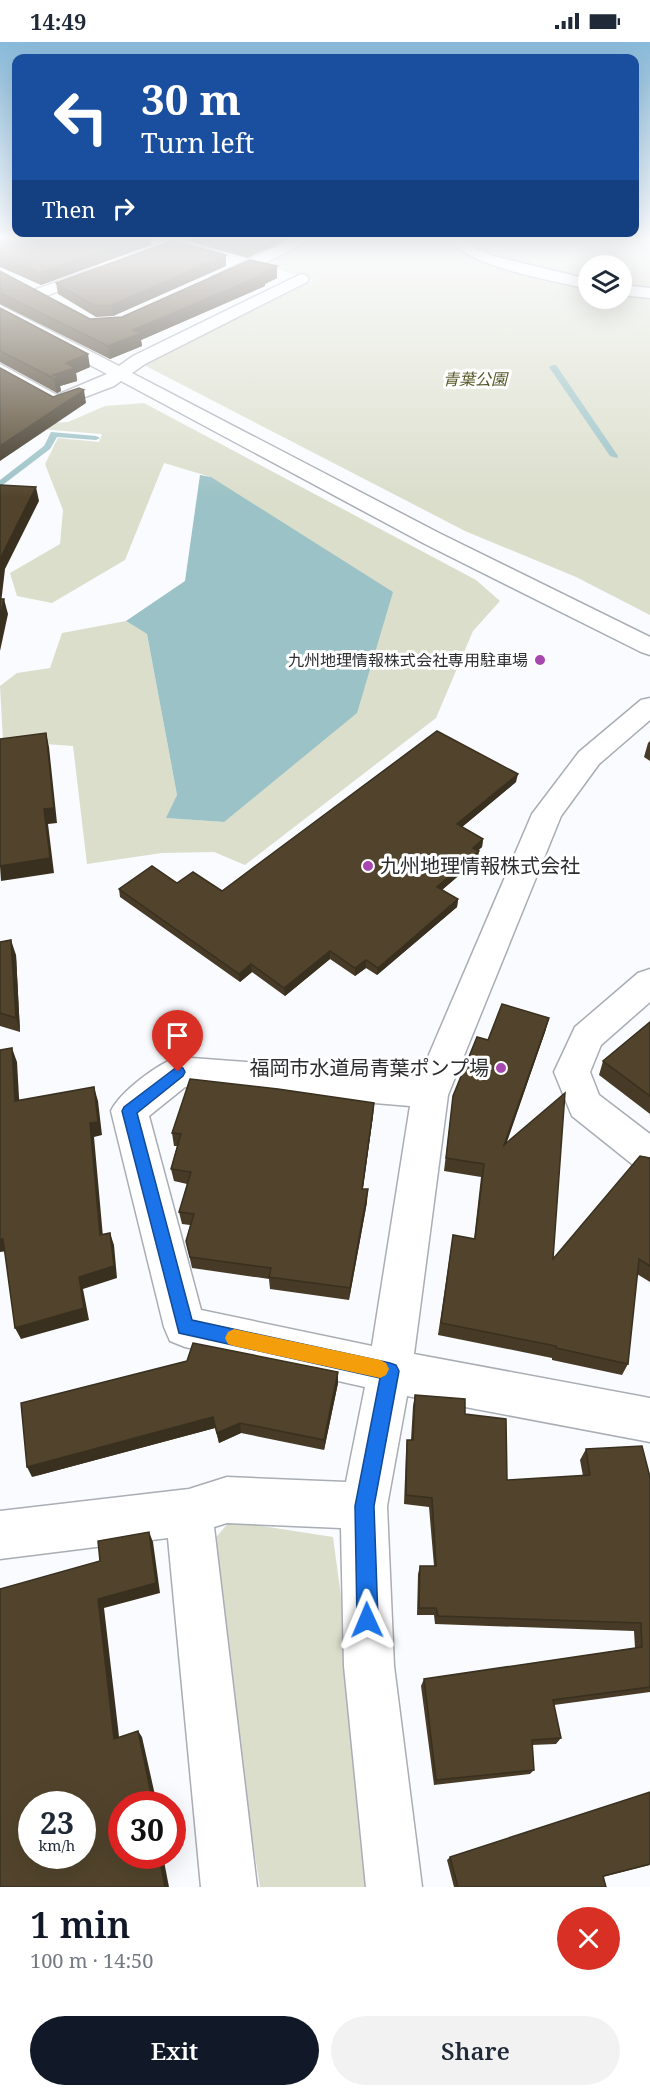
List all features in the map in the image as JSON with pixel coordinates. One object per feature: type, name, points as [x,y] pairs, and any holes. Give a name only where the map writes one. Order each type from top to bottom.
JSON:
[{"type":"street","points":[[28,325],[431,538],[650,647]]},
{"type":"street","points":[[0,369],[56,402],[107,382],[139,360],[209,325]]},
{"type":"street","points":[[394,1887],[369,1666],[364,1506],[390,1371],[430,1095],[547,814],[589,758],[650,706]]},
{"type":"street","points":[[650,982],[587,1037],[572,1072],[585,1105],[650,1156]]},
{"type":"street","points":[[430,1095],[396,1088],[178,1072],[129,1111],[185,1327],[390,1371],[650,1420]]},
{"type":"street","points":[[0,1535],[189,1512],[227,1500],[364,1506]]},
{"type":"street","points":[[189,1512],[229,1887]]},
{"type":"green space","name":"青葉公園","points":[[224,325],[650,325],[650,615],[576,577],[465,531],[144,365]]},
{"type":"green space","points":[[144,403],[476,580],[500,601],[473,631],[436,718],[245,865],[214,852],[162,853],[87,864],[73,746],[3,741],[0,686],[17,673],[50,668],[62,633],[126,621],[147,634],[177,795],[167,818],[224,822],[211,477],[164,463],[125,560],[52,603],[17,596],[10,573],[60,544],[63,510],[45,464],[58,438],[99,442],[102,434],[40,429],[45,423],[68,422],[105,406]]},
{"type":"green space","points":[[230,1521],[333,1537],[380,1887],[260,1887],[206,1549]]},
{"type":"water","points":[[200,475],[211,477],[393,592],[357,713],[224,822],[166,818],[177,795],[147,634],[126,621],[185,581]]},
{"type":"building","points":[[0,325],[33,325],[88,354],[66,363],[75,368],[53,375],[59,378],[55,379],[0,351]]},
{"type":"building","points":[[65,325],[145,325],[133,330],[141,333],[108,346]]},
{"type":"building","points":[[0,368],[53,397],[79,388],[84,390],[0,446]]},
{"type":"building","points":[[0,485],[36,487],[2,555],[0,571]]},
{"type":"building","points":[[0,599],[4,599],[0,619]]},
{"type":"building","name":"九州地理情報株式会社","points":[[437,731],[518,774],[457,824],[483,839],[473,848],[479,851],[437,887],[458,899],[378,968],[366,960],[355,968],[330,951],[284,988],[251,964],[239,974],[119,889],[152,866],[177,883],[193,872],[222,891]]},
{"type":"building","points":[[46,733],[54,808],[44,809],[50,858],[0,866],[0,739]]},
{"type":"building","points":[[11,940],[16,1018],[0,1013],[0,942]]},
{"type":"building","points":[[502,1004],[549,1018],[504,1145],[565,1093],[553,1259],[640,1156],[650,1158],[650,1266],[639,1259],[628,1364],[556,1348],[556,1346],[441,1323],[453,1235],[475,1239],[484,1164],[446,1158],[453,1096],[477,1037],[488,1040]]},
{"type":"building","points":[[650,1022],[650,1096],[603,1061]]},
{"type":"building","points":[[12,1048],[15,1101],[94,1087],[98,1122],[90,1123],[100,1235],[110,1233],[114,1266],[79,1277],[84,1308],[15,1328],[3,1239],[0,1239],[0,1050]]},
{"type":"building","points":[[190,1079],[374,1103],[362,1189],[368,1189],[350,1288],[269,1277],[271,1268],[190,1257],[186,1241],[194,1214],[179,1212],[191,1172],[171,1169],[181,1134],[172,1133]]},
{"type":"building","points":[[193,1343],[338,1372],[324,1440],[240,1423],[217,1433],[213,1417],[27,1467],[21,1403],[187,1361]]},
{"type":"building","points":[[415,1395],[465,1399],[465,1414],[506,1419],[507,1480],[590,1475],[586,1449],[642,1446],[650,1477],[650,1687],[553,1700],[561,1738],[532,1740],[534,1770],[436,1780],[424,1679],[642,1647],[641,1623],[438,1616],[436,1608],[419,1608],[420,1566],[436,1566],[432,1498],[406,1495],[407,1440],[413,1440]]},
{"type":"building","points":[[149,1532],[156,1583],[98,1599],[114,1739],[138,1731],[150,1791],[108,1791],[108,1869],[162,1869],[165,1887],[0,1887],[0,1589],[100,1561],[98,1541]]},
{"type":"building","points":[[650,1792],[650,1864],[603,1876],[606,1887],[458,1887],[450,1857]]},
{"type":"waterway","points":[[553,367],[614,456]]},
{"type":"waterway","points":[[0,484],[47,447],[54,434],[96,438]]},
{"type":"slow traffic","points":[[234,1338],[380,1369]]},
{"type":"place","name":"九州地理情報株式会社専用駐車場","points":[[540,660]]},
{"type":"place","name":"九州地理情報株式会社","points":[[368,866]]},
{"type":"place","name":"福岡市水道局青葉ポンプ場","points":[[501,1068]]},
{"type":"route","points":[[178,1072],[129,1111],[185,1327],[390,1371],[364,1506],[367,1620]]}]
